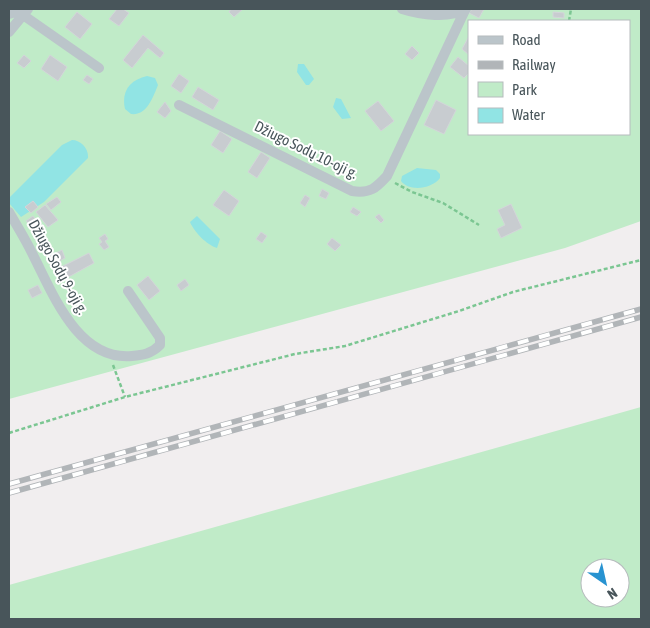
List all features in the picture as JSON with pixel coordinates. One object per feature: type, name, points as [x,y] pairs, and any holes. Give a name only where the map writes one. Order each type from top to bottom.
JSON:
[{"type":"street","points":[[402,9],[417,14],[440,15],[466,10]]},
{"type":"street","name":"Džiugo Sodų 10-oji g.","points":[[179,104],[352,191],[369,192],[376,189],[387,176],[466,10]]},
{"type":"street","points":[[9,14],[25,12],[98,68]]},
{"type":"street","points":[[9,32],[25,12]]},
{"type":"street","name":"Džiugo Sodų 9-oji g.","points":[[9,212],[67,318],[86,340],[107,352],[122,357],[149,354],[160,345],[160,338],[128,291]]},
{"type":"path","points":[[387,176],[400,187],[444,203],[479,225]]},
{"type":"path","points":[[9,433],[125,397],[294,354],[345,346],[459,311],[513,292],[641,260]]},
{"type":"path","points":[[107,352],[125,397]]},
{"type":"green space","points":[[9,9],[641,9],[641,221],[565,248],[9,399]]},
{"type":"green space","points":[[641,407],[641,619],[9,619],[9,585]]},
{"type":"water","points":[[298,64],[304,64],[314,79],[309,85],[306,85],[297,72]]},
{"type":"water","points":[[147,76],[155,78],[158,85],[154,95],[145,109],[137,114],[131,114],[125,109],[124,103],[128,87],[136,80]]},
{"type":"water","points":[[336,98],[341,99],[351,118],[342,119],[333,107]]},
{"type":"water","points":[[72,140],[84,146],[88,158],[44,202],[21,217],[9,203],[9,198],[62,145]]},
{"type":"water","points":[[417,168],[436,170],[440,174],[440,178],[432,185],[421,188],[409,187],[401,181],[402,176]]},
{"type":"water","points":[[197,216],[220,239],[217,248],[205,241],[192,226],[190,222]]},
{"type":"building","points":[[117,9],[123,9],[129,13],[119,26],[109,19]]},
{"type":"building","points":[[231,9],[243,9],[234,17],[229,12]]},
{"type":"building","points":[[472,9],[484,9],[479,18],[469,13]]},
{"type":"building","points":[[77,12],[92,24],[80,39],[65,27]]},
{"type":"building","points":[[553,12],[564,13],[564,18],[553,17]]},
{"type":"building","points":[[143,35],[164,53],[160,58],[148,48],[132,68],[123,60]]},
{"type":"building","points":[[468,38],[468,54],[462,49]]},
{"type":"building","points":[[412,46],[419,53],[412,60],[405,54]]},
{"type":"building","points":[[24,55],[31,61],[24,68],[17,63]]},
{"type":"building","points":[[50,55],[67,67],[58,81],[41,69]]},
{"type":"building","points":[[458,57],[468,65],[468,74],[464,78],[450,67]]},
{"type":"building","points":[[179,74],[189,81],[181,93],[171,86]]},
{"type":"building","points":[[87,75],[93,79],[89,84],[83,80]]},
{"type":"building","points":[[198,87],[219,100],[213,110],[192,97]]},
{"type":"building","points":[[436,100],[456,110],[444,134],[424,125]]},
{"type":"building","points":[[378,101],[394,121],[381,131],[365,111]]},
{"type":"building","points":[[165,102],[171,111],[165,118],[157,112]]},
{"type":"building","points":[[220,131],[232,139],[223,153],[211,145]]},
{"type":"building","points":[[261,152],[270,158],[257,178],[248,172]]},
{"type":"building","points":[[322,189],[329,193],[326,199],[319,196]]},
{"type":"building","points":[[224,190],[239,201],[229,216],[213,205]]},
{"type":"building","points":[[305,195],[310,198],[305,207],[300,203]]},
{"type":"building","points":[[57,197],[61,202],[51,210],[46,204]]},
{"type":"building","points":[[33,201],[38,207],[31,213],[25,207]]},
{"type":"building","points":[[511,204],[522,228],[501,238],[497,229],[505,225],[498,210]]},
{"type":"building","points":[[45,205],[58,220],[48,227],[36,212]]},
{"type":"building","points":[[353,207],[361,212],[357,216],[350,212]]},
{"type":"building","points":[[379,214],[384,220],[381,223],[375,217]]},
{"type":"building","points":[[33,216],[36,220],[30,225],[26,221]]},
{"type":"building","points":[[261,232],[267,236],[262,243],[256,239]]},
{"type":"building","points":[[105,234],[108,239],[105,241],[109,247],[104,250],[99,244],[102,242],[99,238]]},
{"type":"building","points":[[332,238],[341,245],[335,251],[327,244]]},
{"type":"building","points":[[62,250],[65,258],[52,265],[48,257]]},
{"type":"building","points":[[89,253],[94,263],[63,280],[57,269]]},
{"type":"building","points":[[148,276],[160,291],[149,300],[137,285]]},
{"type":"building","points":[[185,279],[189,285],[181,291],[177,285]]},
{"type":"building","points":[[38,285],[42,293],[32,298],[28,290]]},
{"type":"railway","points":[[9,484],[641,309]]},
{"type":"railway","points":[[9,493],[641,317]]}]
